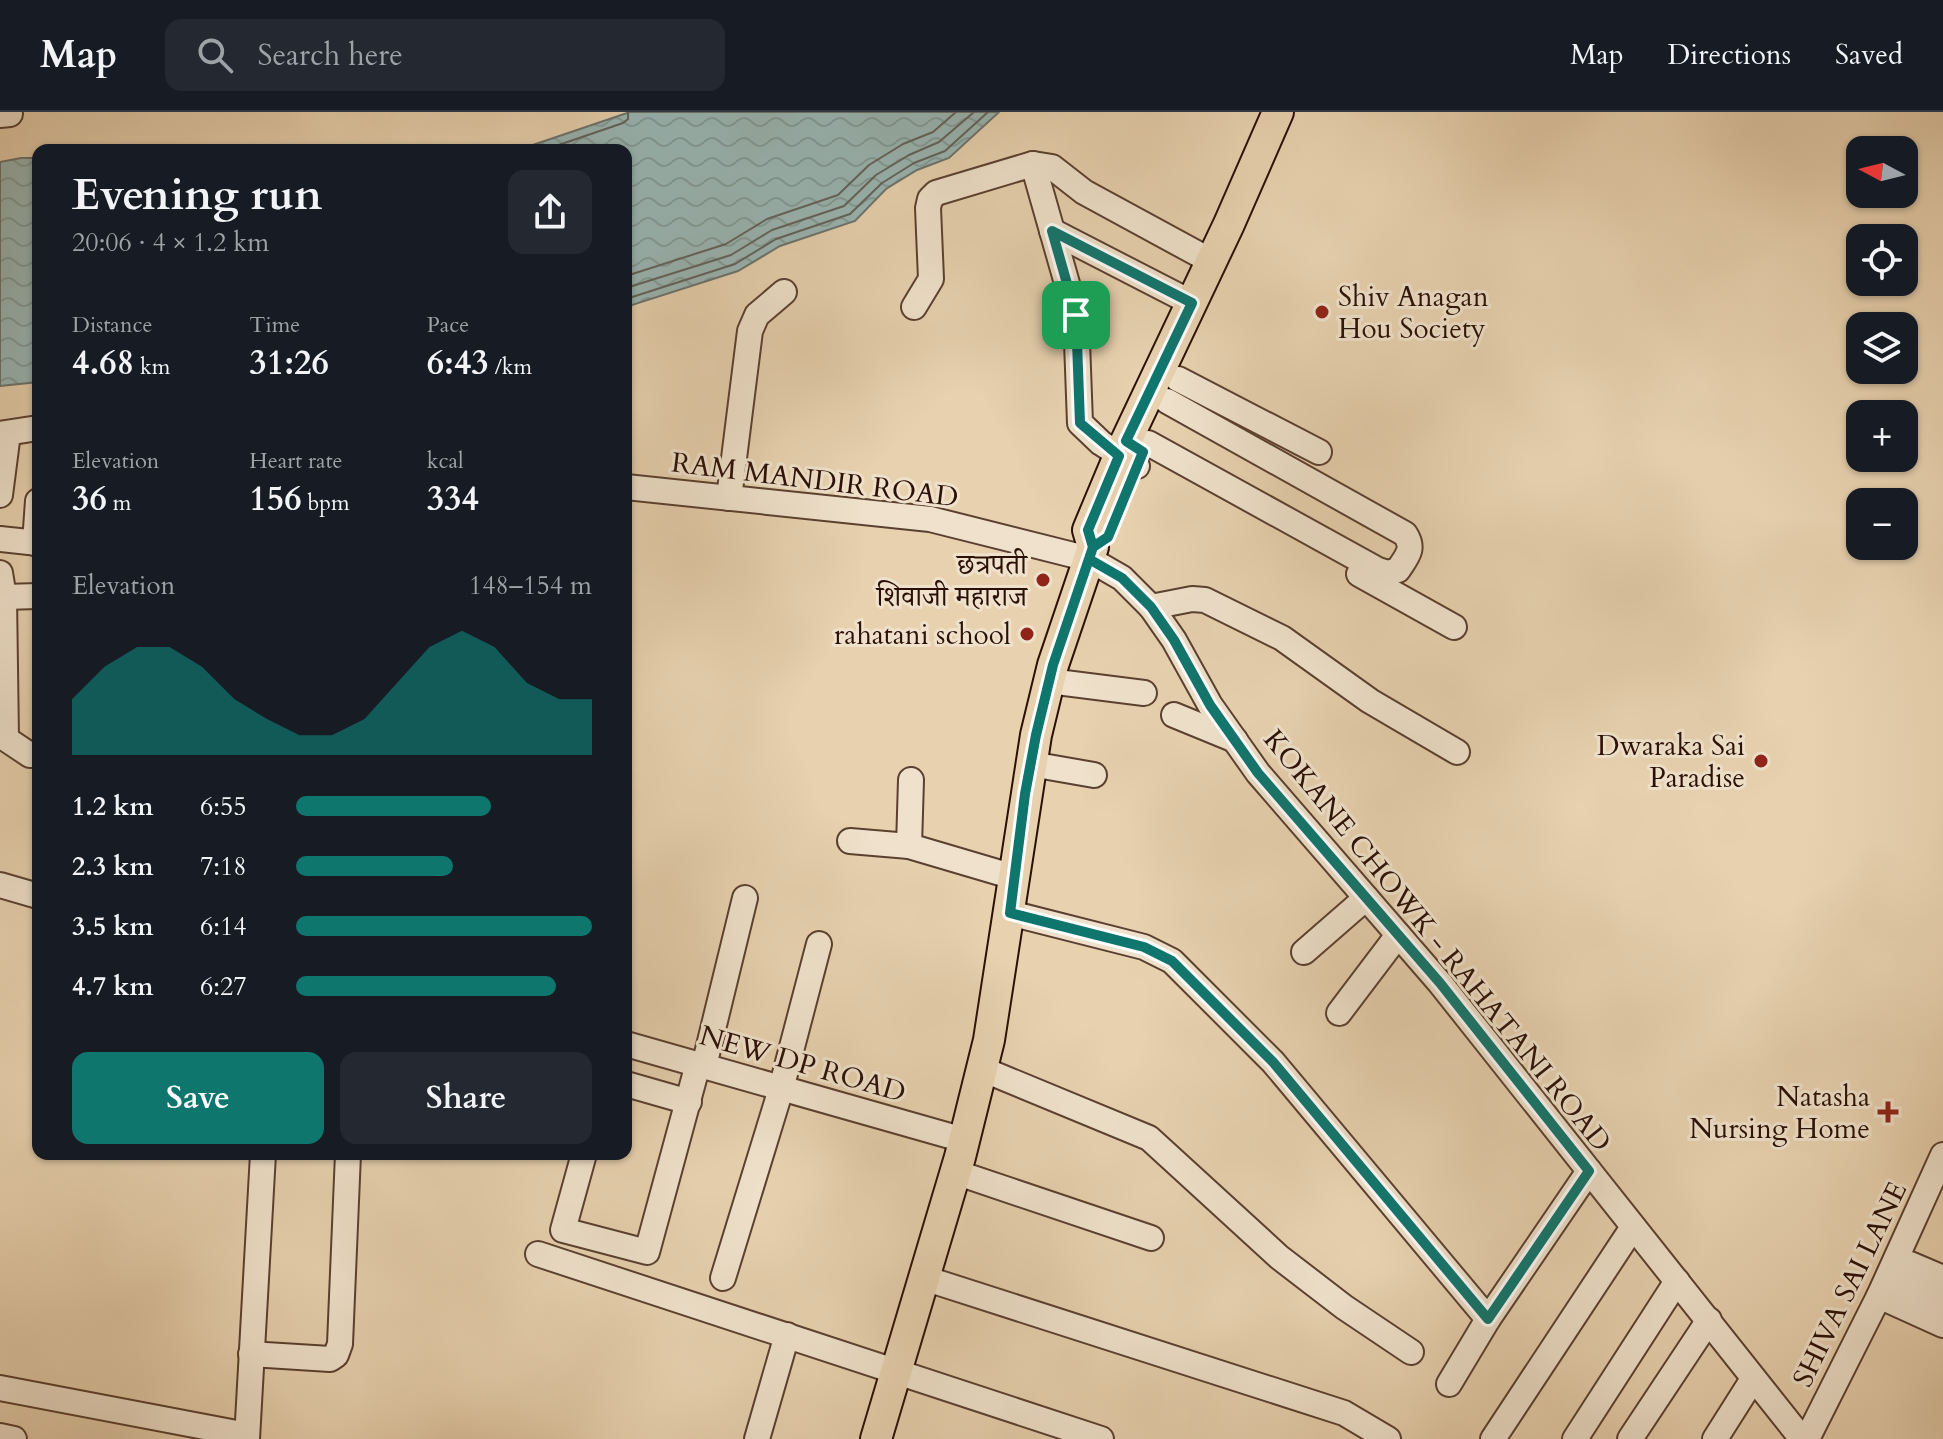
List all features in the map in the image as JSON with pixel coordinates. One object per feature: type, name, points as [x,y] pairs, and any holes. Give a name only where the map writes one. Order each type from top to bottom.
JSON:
[{"type":"main road","points":[[1135,452],[1192,303],[1278,112]]},
{"type":"main road","points":[[876,1439],[955,1172],[989,1040],[1031,764],[1049,681],[1091,553],[1088,530],[1173,390],[1247,233],[1299,112]]},
{"type":"street","points":[[1033,164],[1076,315],[1080,423],[1454,627]]},
{"type":"street","points":[[914,307],[931,279],[930,199],[936,193],[1033,164],[1052,167],[1084,192],[1211,261]]},
{"type":"street","points":[[1052,231],[1192,303]]},
{"type":"street","points":[[729,498],[750,331],[757,315],[784,292]]},
{"type":"street","points":[[1135,452],[1378,570],[1388,573],[1398,570],[1411,550],[1405,534],[1173,390]]},
{"type":"street","points":[[1173,390],[1319,452]]},
{"type":"street","points":[[0,495],[4,434],[32,429]]},
{"type":"street","name":"RAM MANDIR ROAD","points":[[632,488],[930,519],[1091,553]]},
{"type":"street","points":[[0,539],[32,543]]},
{"type":"street","name":"KOKANE CHOWK - RAHATANI ROAD","points":[[1091,553],[1151,607],[1174,640],[1210,705],[1258,773],[1440,983],[1753,1379],[1805,1439]]},
{"type":"street","points":[[30,755],[6,739],[2,585],[32,594]]},
{"type":"street","points":[[1151,607],[1192,599],[1205,600],[1282,638],[1370,701],[1457,752]]},
{"type":"street","points":[[1049,681],[1144,693]]},
{"type":"street","points":[[1174,715],[1235,740]]},
{"type":"street","points":[[1031,764],[1094,775]]},
{"type":"street","points":[[909,846],[911,780]]},
{"type":"street","points":[[850,841],[909,846],[1014,877]]},
{"type":"street","points":[[0,885],[32,894]]},
{"type":"street","points":[[582,1160],[563,1230],[647,1252],[745,898]]},
{"type":"street","points":[[1304,952],[1366,898]]},
{"type":"street","points":[[1010,913],[1144,947],[1172,961],[1273,1062],[1488,1319]]},
{"type":"street","points":[[1339,1013],[1398,935]]},
{"type":"street","points":[[723,1278],[781,1089],[819,944]]},
{"type":"street","name":"NEW DP ROAD","points":[[632,1045],[964,1140]]},
{"type":"street","points":[[982,1069],[1149,1138],[1279,1257],[1344,1307],[1411,1352]]},
{"type":"street","points":[[632,1086],[689,1102]]},
{"type":"street","name":"SHIVA SAI LANE","points":[[1805,1439],[1896,1279],[1943,1155]]},
{"type":"street","points":[[0,1388],[243,1437],[263,1160]]},
{"type":"street","points":[[251,1354],[330,1359],[336,1355],[340,1344],[348,1160]]},
{"type":"street","points":[[1449,1384],[1488,1319],[1589,1171]]},
{"type":"street","points":[[955,1172],[1151,1238]]},
{"type":"street","points":[[1896,1279],[1930,1213],[1938,1205],[1943,1206]]},
{"type":"street","points":[[1493,1439],[1633,1227]]},
{"type":"street","points":[[538,1254],[1101,1439]]},
{"type":"street","points":[[924,1278],[1344,1413],[1388,1439]]},
{"type":"street","points":[[1896,1279],[1943,1278]]},
{"type":"street","points":[[1896,1279],[1943,1300]]},
{"type":"street","points":[[1896,1279],[1943,1325]]},
{"type":"street","points":[[1575,1439],[1677,1281]]},
{"type":"street","points":[[1630,1439],[1709,1320]]},
{"type":"street","points":[[757,1439],[787,1335]]},
{"type":"street","points":[[1715,1439],[1753,1379]]},
{"type":"street","points":[[0,1436],[14,1439]]},
{"type":"water","points":[[630,112],[999,112],[949,158],[917,170],[886,189],[855,221],[780,246],[738,271],[632,305],[632,144],[536,144]]},
{"type":"water","points":[[32,158],[32,383],[0,386],[0,162]]},
{"type":"place","name":"Shiv Anagan Hou Society","points":[[1322,312]]},
{"type":"place","name":"छत्रपती शिवाजी महाराज","points":[[1043,580]]},
{"type":"place","name":"rahatani school","points":[[1027,634]]},
{"type":"place","name":"Dwaraka Sai Paradise","points":[[1761,761]]},
{"type":"place","name":"Natasha Nursing Home","points":[[1888,1112]]},
{"type":"route","points":[[1076,315],[1052,231],[1192,303],[1126,441],[1143,452],[1108,537],[1093,547],[1089,559],[1122,578],[1151,607],[1174,640],[1210,705],[1258,773],[1440,983],[1589,1171],[1488,1319],[1273,1062],[1172,961],[1144,947],[1010,913],[1036,735],[1053,665],[1093,547],[1088,530],[1119,456],[1080,423],[1076,315]]}]
